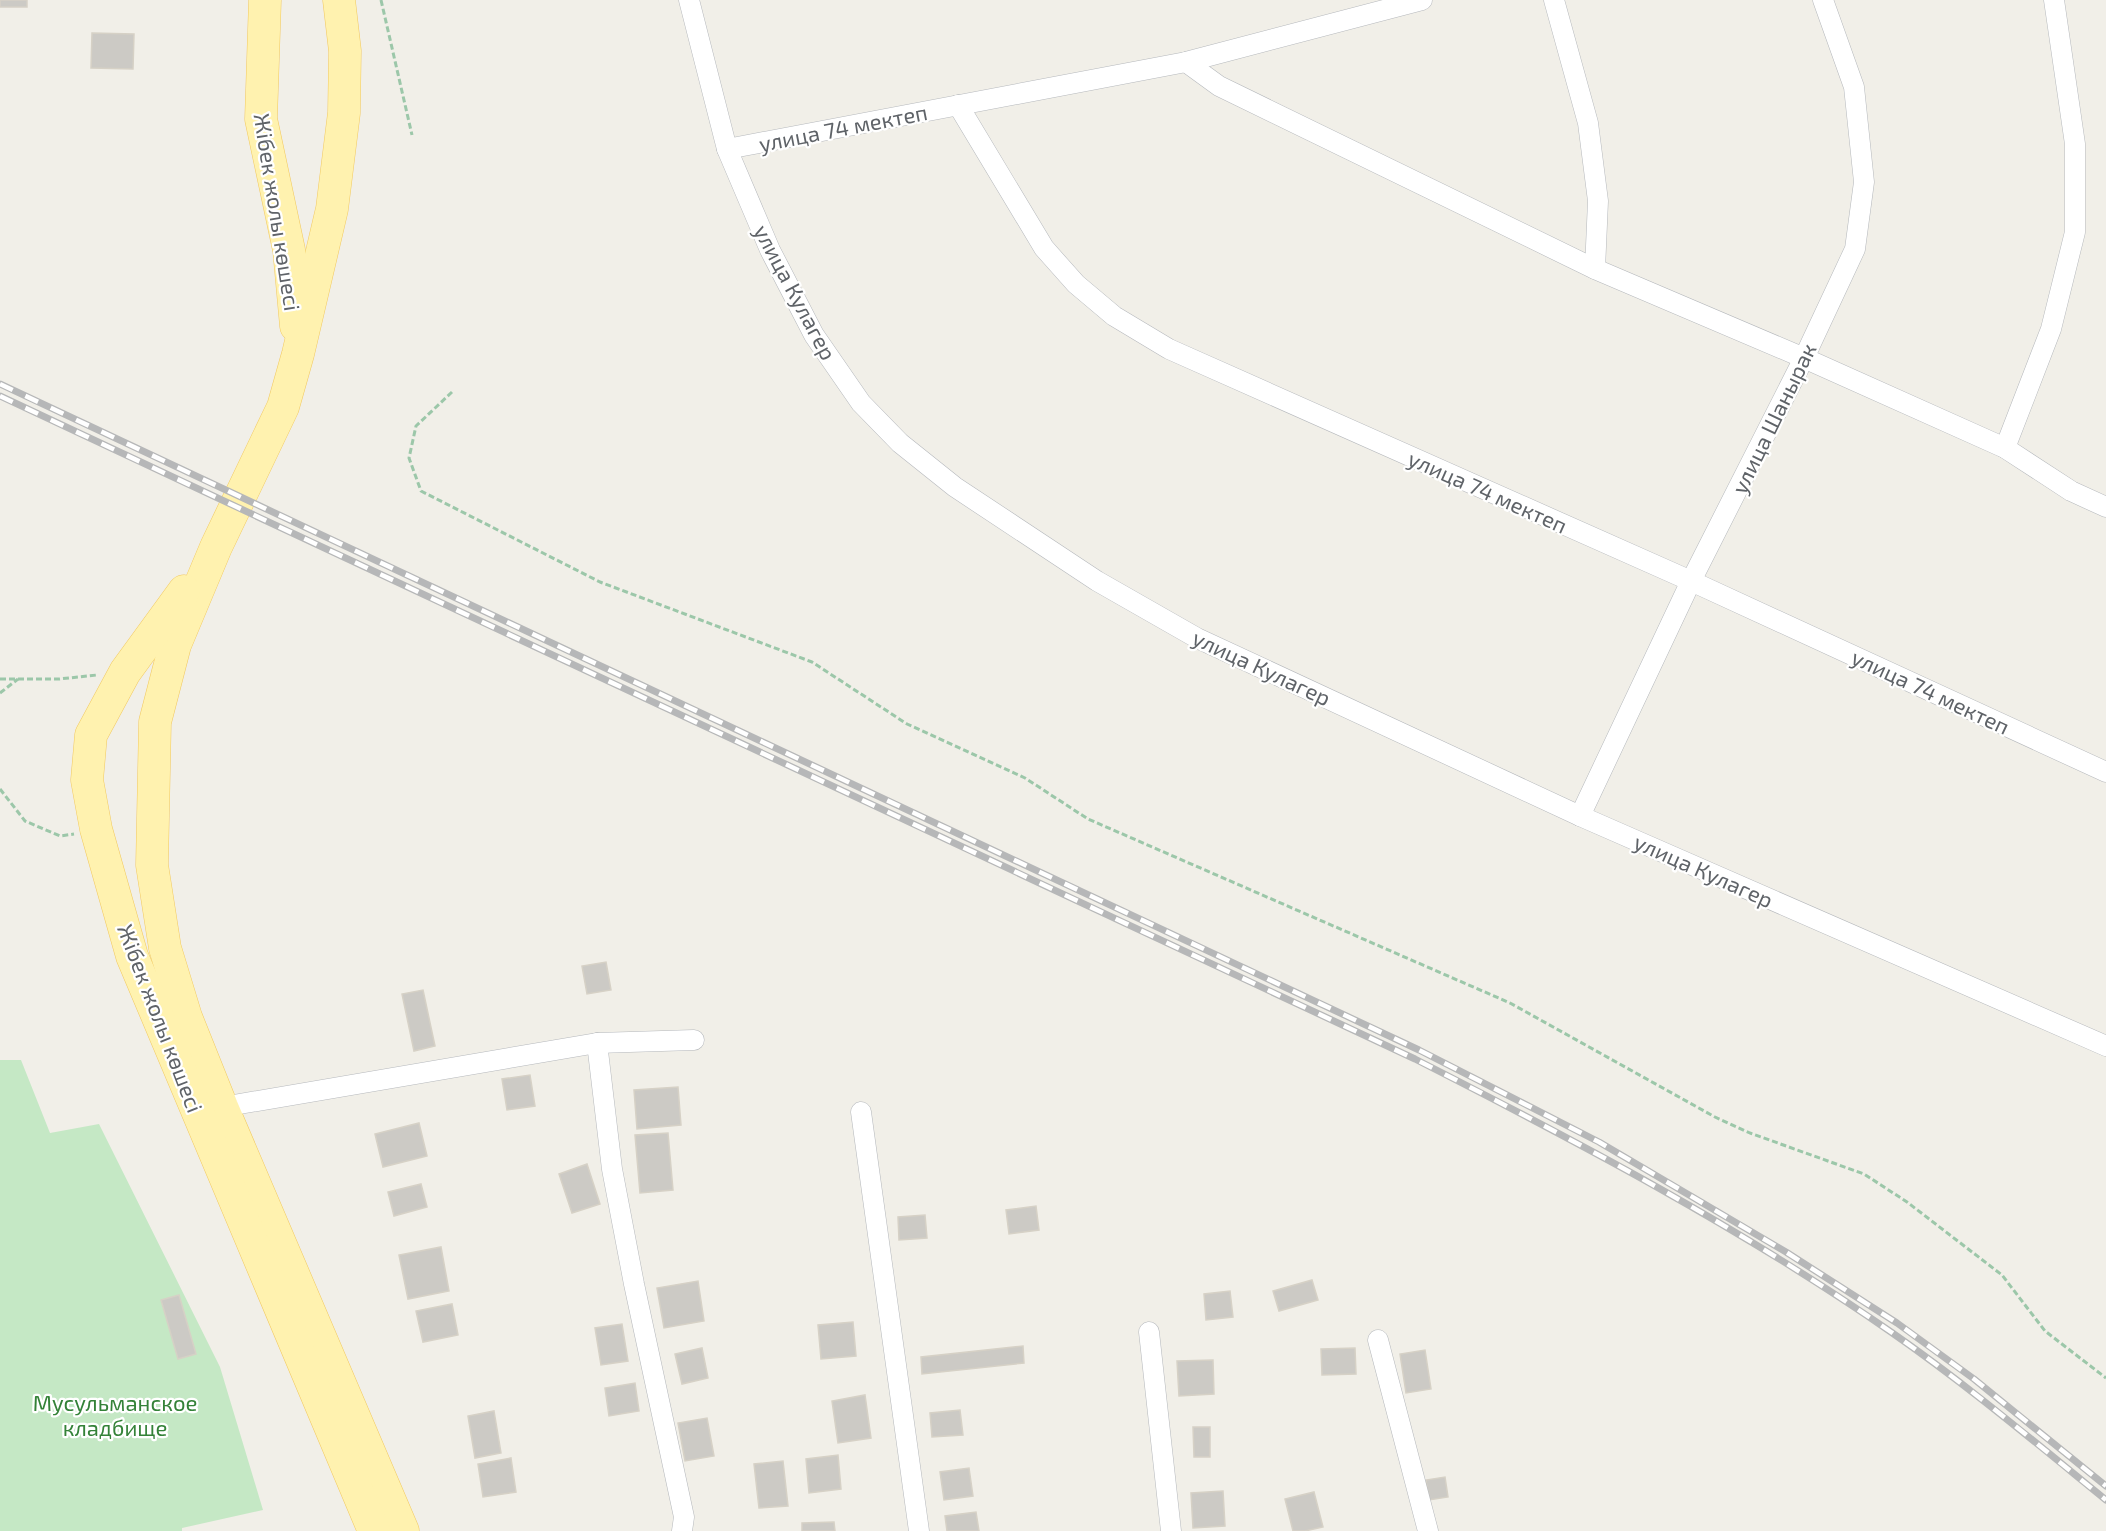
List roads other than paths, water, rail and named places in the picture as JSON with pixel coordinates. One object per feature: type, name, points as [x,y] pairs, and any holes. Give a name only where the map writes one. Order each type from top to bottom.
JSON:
[{"type":"main road","name":"Жібек жолы көшесі","points":[[265,0],[261,118],[289,250],[298,354]]},
{"type":"main road","name":"Жібек жолы көшесі","points":[[298,354],[332,209],[345,112],[345,51],[339,0]]},
{"type":"main road","points":[[216,547],[282,406],[298,354]]},
{"type":"main road","name":"Жібек жолы көшесі","points":[[216,547],[125,672],[91,735],[87,780],[96,829],[132,956],[374,1531]]},
{"type":"main road","name":"Жібек жолы көшесі","points":[[216,547],[175,645],[155,722],[152,865],[165,948],[186,1017],[222,1107],[403,1531]]},
{"type":"street","name":"улица Кулагер","points":[[689,0],[727,149],[771,250],[814,335],[861,403],[900,443],[955,487],[1097,581],[1197,638],[1580,816],[2106,1046]]},
{"type":"street","name":"улица 74 мектеп","points":[[727,149],[1186,62],[1422,0]]},
{"type":"street","points":[[1554,0],[1588,123],[1598,201],[1595,269]]},
{"type":"street","name":"улица Шанырак","points":[[1580,816],[1691,581],[1804,358],[1855,249],[1864,182],[1854,87],[1823,0]]},
{"type":"street","points":[[2005,448],[2050,329],[2075,232],[2075,144],[2054,0]]},
{"type":"street","points":[[1186,62],[1219,86],[1595,269],[1804,358],[2005,448],[2071,491],[2106,507]]},
{"type":"street","name":"улица 74 мектеп","points":[[958,105],[1044,248],[1076,284],[1114,316],[1168,349],[1691,581],[2106,772]]},
{"type":"street","points":[[222,1107],[597,1043],[694,1040]]},
{"type":"street","points":[[597,1043],[612,1169],[684,1517],[682,1531]]},
{"type":"street","points":[[861,1112],[919,1531]]},
{"type":"street","points":[[1149,1332],[1172,1531]]},
{"type":"street","points":[[1378,1340],[1428,1531]]},
{"type":"railway","points":[[0,384],[1419,1050],[1599,1142],[1786,1252],[1897,1323],[1974,1379],[2106,1486]]},
{"type":"railway","points":[[0,396],[1415,1059],[1537,1122],[1717,1222],[1834,1294],[1946,1372],[2106,1500]]},
{"type":"park label","name":"Мусульманское кладбище","points":[[115,1414]]}]
